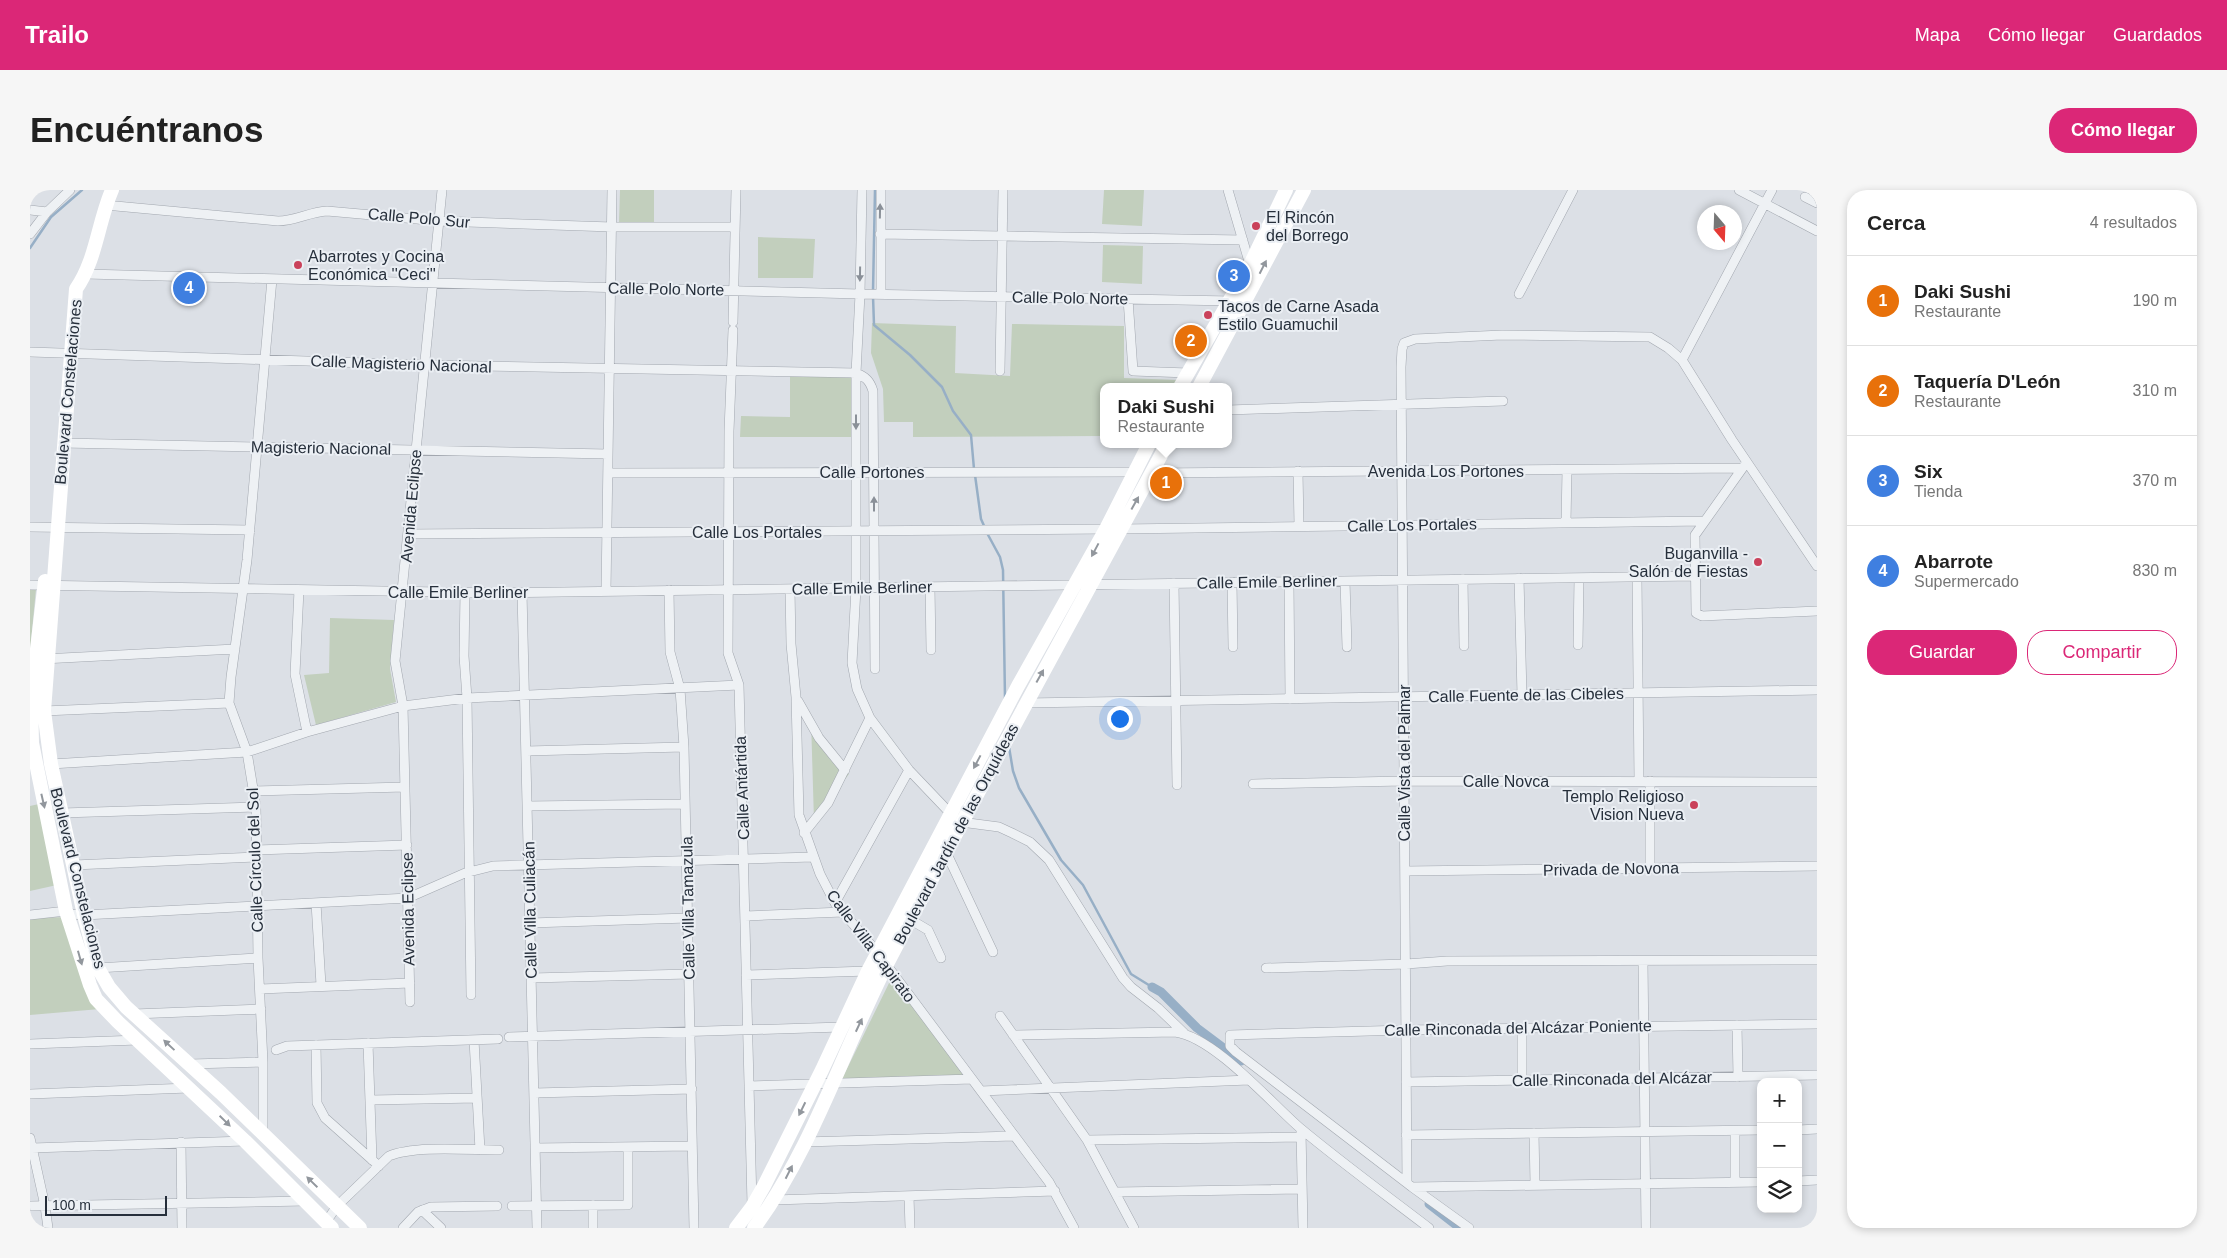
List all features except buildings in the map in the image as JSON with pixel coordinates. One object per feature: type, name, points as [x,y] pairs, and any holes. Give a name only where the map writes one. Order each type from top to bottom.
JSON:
[{"type":"street","points":[[30,234],[47,212],[70,190]]},
{"type":"street","name":"Boulevard Constelaciones","points":[[112,190],[105,205],[86,274],[76,289],[58,511],[30,721],[33,765],[76,914],[98,968],[116,996],[221,1092],[263,1135],[332,1216]]},
{"type":"street","name":"Avenida Eclipse","points":[[410,1002],[403,706],[395,661],[442,190]]},
{"type":"street","points":[[606,591],[612,190]]},
{"type":"street","name":"Calle Antártida","points":[[736,190],[729,472],[728,653],[739,686],[752,1207]]},
{"type":"street","points":[[862,190],[856,373],[856,588],[852,663],[857,689],[870,718],[909,770],[956,818],[999,828],[1030,842],[1042,853],[1053,865],[1123,978],[1184,1033],[1195,1038],[1248,1080],[1300,1132],[1429,1228]]},
{"type":"street","points":[[880,294],[881,190]]},
{"type":"street","points":[[1000,371],[1003,190]]},
{"type":"street","points":[[1228,190],[1250,265]]},
{"type":"street","points":[[1182,383],[1250,265],[1286,190]]},
{"type":"street","points":[[1201,383],[1304,190]]},
{"type":"street","points":[[1519,294],[1573,190]]},
{"type":"street","points":[[1739,190],[1817,231]]},
{"type":"street","points":[[1772,190],[1682,360],[1732,440],[1744,466],[1817,566]]},
{"type":"street","points":[[1805,197],[1817,203]]},
{"type":"street","name":"Calle Polo Sur","points":[[105,205],[278,221],[290,221],[327,211],[439,221],[612,227],[735,227]]},
{"type":"street","points":[[30,210],[47,212]]},
{"type":"street","points":[[880,234],[1242,240]]},
{"type":"street","name":"Calle Polo Norte","points":[[86,274],[1245,302]]},
{"type":"street","name":"Calle Círculo del Sol","points":[[263,1135],[264,1062],[258,958],[256,807],[247,752],[229,703],[247,560],[272,279]]},
{"type":"street","points":[[1128,299],[1133,371],[1188,372]]},
{"type":"street","name":"Calle Vista del Palmar","points":[[1409,1185],[1406,1135],[1402,349],[1404,343],[1415,339],[1502,335],[1650,337],[1668,348],[1682,360]]},
{"type":"street","name":"Calle Magisterio Nacional","points":[[30,352],[424,365],[731,372]]},
{"type":"street","points":[[731,372],[856,373],[866,377],[871,383],[873,391],[875,669]]},
{"type":"street","points":[[1232,410],[1503,401]]},
{"type":"street","name":"Magisterio Nacional","points":[[64,443],[608,454]]},
{"type":"street","name":"Boulevard Jardín de las Orquídeas","points":[[754,1228],[774,1200],[804,1142],[887,966],[946,852],[956,818],[997,724],[1076,585],[1147,448]]},
{"type":"street","name":"Boulevard Jardín de las Orquídeas","points":[[736,1228],[752,1207],[842,1027],[877,952],[956,818],[992,769],[1165,448]]},
{"type":"street","points":[[1744,466],[1704,521],[1694,539],[1698,615],[1817,611]]},
{"type":"street","name":"Avenida Los Portones","points":[[1152,473],[1567,470],[1744,466]]},
{"type":"street","points":[[1566,523],[1567,470]]},
{"type":"street","points":[[1298,471],[1299,526]]},
{"type":"street","name":"Calle Portones","points":[[608,473],[1135,472]]},
{"type":"street","name":"Calle Los Portales","points":[[1121,529],[1704,521]]},
{"type":"street","points":[[30,527],[250,530]]},
{"type":"street","name":"Calle Los Portales","points":[[408,534],[1106,529]]},
{"type":"street","name":"Calle Emile Berliner","points":[[30,585],[522,592],[1695,576]]},
{"type":"street","points":[[1637,577],[1639,781]]},
{"type":"street","points":[[1519,578],[1522,695]]},
{"type":"street","points":[[1578,645],[1579,578]]},
{"type":"street","points":[[1463,579],[1464,646]]},
{"type":"street","points":[[1345,581],[1347,647]]},
{"type":"street","points":[[1232,582],[1233,647]]},
{"type":"street","points":[[1289,582],[1290,699]]},
{"type":"street","points":[[1174,583],[1178,785]]},
{"type":"street","points":[[930,587],[931,650]]},
{"type":"street","name":"Calle Villa Capirato","points":[[790,589],[791,644],[796,698],[799,815],[813,857],[835,903],[877,952],[981,1091],[1054,1191],[1074,1228]]},
{"type":"street","points":[[299,590],[295,674],[307,732]]},
{"type":"street","name":"Calle Villa Tamazula","points":[[669,590],[670,652],[680,689],[684,747],[694,1228]]},
{"type":"street","points":[[465,592],[464,656],[467,698],[471,995]]},
{"type":"street","name":"Calle Villa Culiacán","points":[[522,592],[537,1228]]},
{"type":"street","points":[[38,660],[235,649]]},
{"type":"street","name":"Boulevard Constelaciones","points":[[38,660],[51,764],[74,865],[76,914],[82,966],[96,999],[118,1022],[245,1140],[305,1201],[332,1216],[360,1228]]},
{"type":"street","points":[[51,764],[247,752],[307,732],[403,706],[467,698],[739,686]]},
{"type":"street","name":"Calle Fuente de las Cibeles","points":[[1026,703],[1817,690]]},
{"type":"street","points":[[796,698],[819,738],[845,770]]},
{"type":"street","points":[[44,711],[229,703]]},
{"type":"street","points":[[804,833],[814,823],[828,803],[870,718]]},
{"type":"street","points":[[32,743],[47,740]]},
{"type":"street","points":[[526,751],[684,747]]},
{"type":"street","points":[[835,903],[909,770]]},
{"type":"street","name":"Calle Novca","points":[[1253,784],[1404,781],[1817,782]]},
{"type":"street","points":[[1650,781],[1650,869]]},
{"type":"street","points":[[254,791],[405,787]]},
{"type":"street","points":[[527,806],[685,804]]},
{"type":"street","points":[[62,813],[256,807]]},
{"type":"street","points":[[74,865],[407,844]]},
{"type":"street","points":[[946,852],[993,952]]},
{"type":"street","points":[[30,915],[408,898],[470,872],[494,866],[813,857]]},
{"type":"street","name":"Privada de Novona","points":[[1405,871],[1817,866]]},
{"type":"street","points":[[316,903],[321,985]]},
{"type":"street","points":[[745,916],[843,912]]},
{"type":"street","points":[[530,923],[688,918]]},
{"type":"street","points":[[910,920],[928,930],[941,958]]},
{"type":"street","points":[[98,968],[258,958]]},
{"type":"street","points":[[1266,968],[1447,961],[1817,960]]},
{"type":"street","points":[[1643,961],[1646,1228]]},
{"type":"street","points":[[746,975],[868,971]]},
{"type":"street","points":[[531,978],[689,974]]},
{"type":"street","points":[[260,989],[321,985],[410,983]]},
{"type":"street","points":[[134,1014],[262,1010]]},
{"type":"street","points":[[1000,1016],[1087,1140],[1134,1228]]},
{"type":"street","name":"Calle Rinconada del Alcázar Poniente","points":[[1409,1185],[1230,1046],[1228,1039],[1233,1034],[1817,1024]]},
{"type":"street","points":[[1737,1025],[1738,1077]]},
{"type":"street","points":[[509,1037],[691,1030],[842,1027]]},
{"type":"street","points":[[1522,1028],[1522,1080]]},
{"type":"street","points":[[1013,1035],[1184,1033]]},
{"type":"street","points":[[276,1050],[287,1046],[498,1039]]},
{"type":"street","points":[[30,1044],[138,1040]]},
{"type":"street","points":[[474,1040],[480,1150]]},
{"type":"street","points":[[368,1043],[375,1163]]},
{"type":"street","points":[[316,1045],[317,1102],[320,1110],[325,1118],[375,1163]]},
{"type":"street","points":[[190,1064],[264,1062]]},
{"type":"street","name":"Calle Rinconada del Alcázar","points":[[1406,1082],[1817,1076]]},
{"type":"street","points":[[748,1086],[972,1079]]},
{"type":"street","points":[[981,1091],[1248,1080]]},
{"type":"street","points":[[30,1094],[189,1088]]},
{"type":"street","points":[[534,1092],[692,1089]]},
{"type":"street","points":[[208,1105],[221,1092]]},
{"type":"street","points":[[371,1100],[477,1098]]},
{"type":"street","points":[[1802,1130],[1817,1129]]},
{"type":"street","points":[[1406,1135],[1757,1130]]},
{"type":"street","points":[[1735,1131],[1735,1182]]},
{"type":"street","points":[[1087,1140],[1300,1132]]},
{"type":"street","points":[[1300,1132],[1303,1228]]},
{"type":"street","points":[[1534,1133],[1535,1184]]},
{"type":"street","points":[[804,1142],[1014,1136]]},
{"type":"street","points":[[30,1138],[48,1228]]},
{"type":"street","points":[[32,1148],[245,1140]]},
{"type":"street","points":[[181,1142],[182,1228]]},
{"type":"street","points":[[535,1148],[692,1146]]},
{"type":"street","points":[[512,1206],[628,1205],[628,1147]]},
{"type":"street","points":[[332,1216],[375,1163],[389,1156],[401,1152],[499,1150]]},
{"type":"street","points":[[1802,1181],[1817,1180]]},
{"type":"street","points":[[1409,1185],[1757,1182]]},
{"type":"street","points":[[1409,1185],[1469,1228]]},
{"type":"street","points":[[1116,1192],[1301,1189]]},
{"type":"street","points":[[774,1200],[1054,1191]]},
{"type":"street","points":[[909,1196],[910,1228]]},
{"type":"street","points":[[30,1206],[305,1201]]},
{"type":"street","points":[[593,1205],[593,1228]]},
{"type":"street","points":[[403,1228],[422,1210],[447,1206],[497,1206]]},
{"type":"street","points":[[422,1210],[441,1228]]},
{"type":"green space","points":[[620,190],[654,190],[654,224],[619,224]]},
{"type":"green space","points":[[1104,190],[1144,190],[1142,226],[1102,224]]},
{"type":"green space","points":[[758,237],[815,239],[813,278],[758,278]]},
{"type":"green space","points":[[1103,245],[1143,246],[1142,284],[1102,282]]},
{"type":"green space","points":[[872,323],[956,326],[955,373],[1010,376],[1012,324],[1124,326],[1124,378],[1178,380],[1176,383],[1100,383],[1100,436],[913,437],[913,422],[884,422],[883,389],[871,353]]},
{"type":"green space","points":[[790,375],[853,377],[851,437],[740,437],[741,416],[790,417]]},
{"type":"green space","points":[[30,589],[36,589],[30,652]]},
{"type":"green space","points":[[330,618],[394,620],[390,669],[396,702],[316,725],[304,675],[329,673]]},
{"type":"green space","points":[[811,720],[826,748],[849,774],[814,821]]},
{"type":"green space","points":[[39,804],[57,885],[30,891],[30,806]]},
{"type":"green space","points":[[69,917],[100,1009],[30,1015],[30,918]]},
{"type":"green space","points":[[892,977],[968,1076],[842,1079]]},
{"type":"waterway","points":[[30,248],[51,217],[82,190]]},
{"type":"waterway","points":[[873,291],[875,190]]},
{"type":"waterway","points":[[873,296],[874,325],[910,355],[942,387],[953,411],[971,435],[974,469]]},
{"type":"waterway","points":[[975,475],[981,519],[985,528]]},
{"type":"waterway","points":[[987,533],[1000,557],[1003,570],[1005,699]]},
{"type":"waterway","points":[[1009,747],[1013,771],[1019,788],[1061,860],[1083,885],[1131,974],[1152,987]]},
{"type":"waterway","points":[[1152,987],[1161,992],[1197,1028],[1241,1061]]},
{"type":"waterway","points":[[1429,1204],[1460,1228]]},
{"type":"place","name":"El Rincón del Borrego","points":[[1256,226]]},
{"type":"place","name":"Abarrotes y Cocina Económica ''Ceci''","points":[[298,265]]},
{"type":"place","name":"Six","points":[[1234,276]]},
{"type":"place","name":"Abarrote","points":[[189,288]]},
{"type":"place","name":"Tacos de Carne Asada Estilo Guamuchil","points":[[1208,315]]},
{"type":"place","name":"Taquería D'León","points":[[1191,341]]},
{"type":"place","name":"Daki Sushi","points":[[1166,483]]},
{"type":"place","name":"Buganvilla - Salón de Fiestas","points":[[1758,562]]},
{"type":"place","name":"Templo Religioso Vision Nueva","points":[[1694,805]]}]
